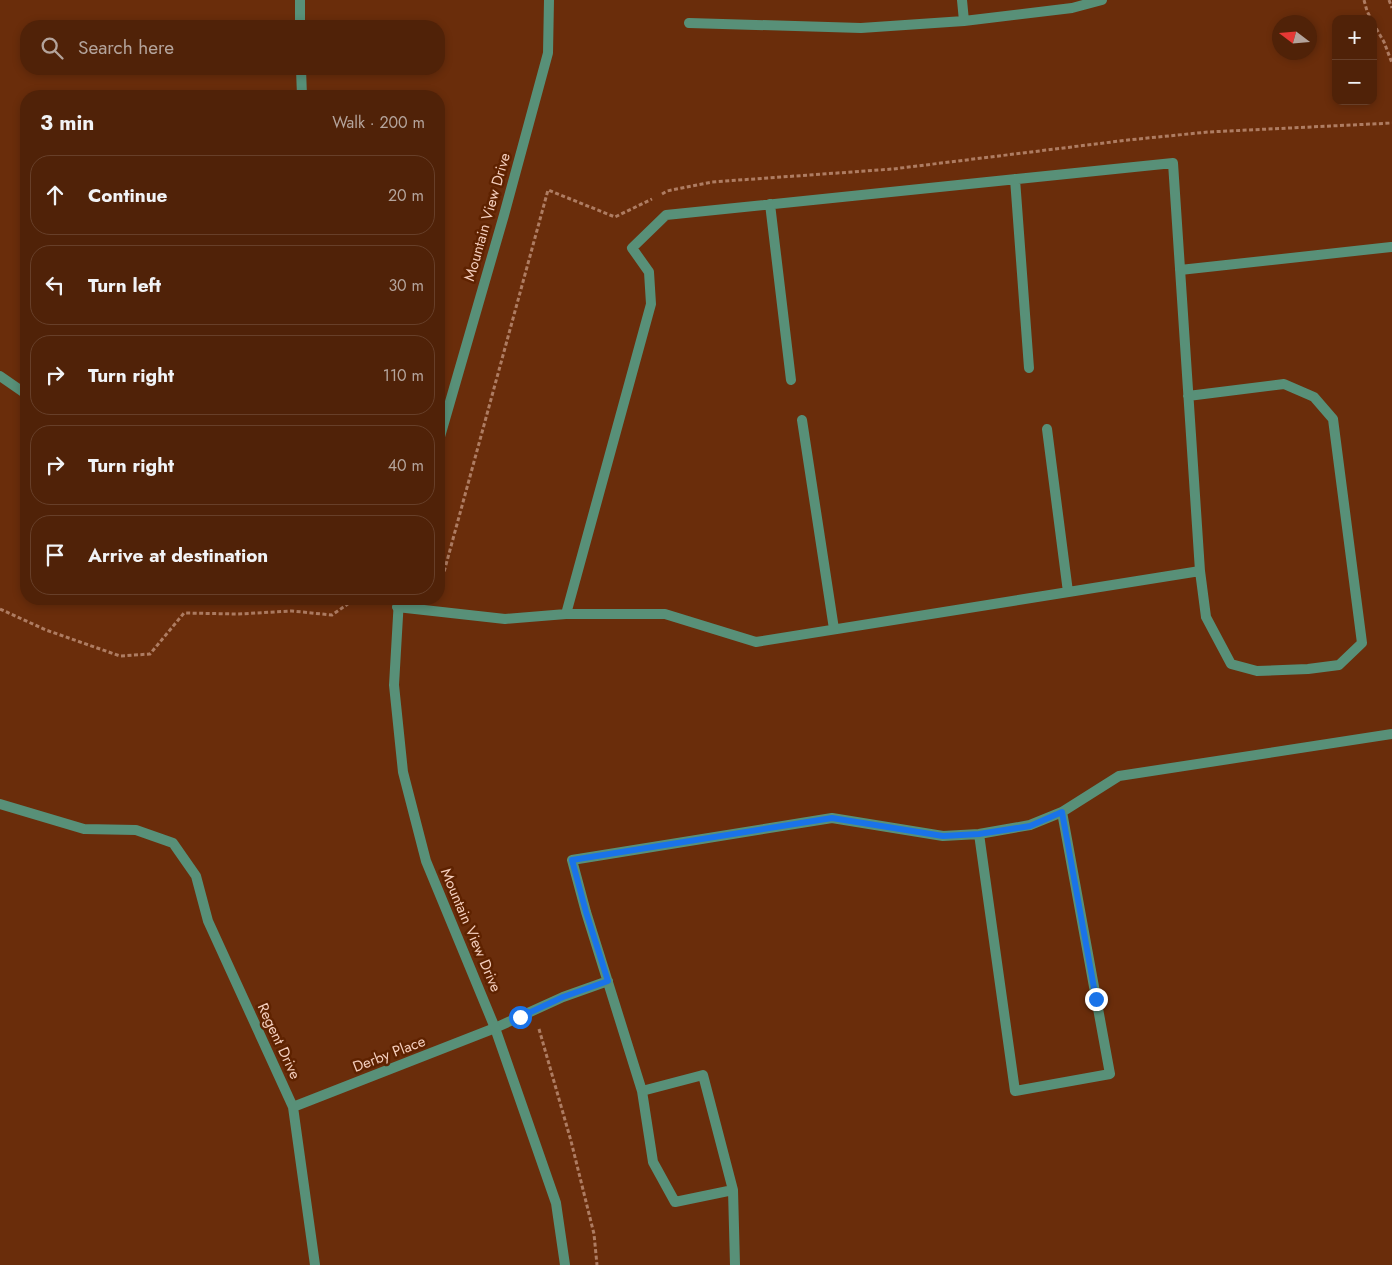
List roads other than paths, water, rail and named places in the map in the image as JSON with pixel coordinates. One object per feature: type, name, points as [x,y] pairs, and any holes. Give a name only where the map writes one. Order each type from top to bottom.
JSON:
[{"type":"street","points":[[300,0],[300,20]]},
{"type":"street","name":"Mountain View Drive","points":[[445,419],[504,215],[548,53],[549,0]]},
{"type":"street","points":[[962,0],[964,21]]},
{"type":"street","points":[[689,23],[862,28],[964,21],[1072,8],[1102,0]]},
{"type":"street","points":[[301,75],[302,90]]},
{"type":"street","points":[[566,614],[651,304],[649,272],[632,248],[666,215],[1173,163],[1188,396],[1200,571],[1206,617],[1231,664],[1257,672],[1339,665],[1362,643],[1333,419],[1314,397],[1284,384],[1188,396]]},
{"type":"street","points":[[1015,179],[1029,368]]},
{"type":"street","points":[[770,204],[791,380]]},
{"type":"street","points":[[1180,270],[1391,247]]},
{"type":"street","points":[[0,376],[20,390]]},
{"type":"street","points":[[802,420],[834,629]]},
{"type":"street","points":[[1047,429],[1068,592]]},
{"type":"street","points":[[411,605],[505,619],[566,614],[665,614],[756,642],[1200,571]]},
{"type":"street","name":"Mountain View Drive","points":[[398,605],[394,685],[403,772],[426,861],[496,1028],[556,1203],[565,1265]]},
{"type":"street","points":[[733,1190],[676,1202],[654,1162],[642,1091],[586,912],[572,860],[832,818],[943,836],[979,834],[1030,826],[1062,812],[1119,776],[1392,734]]},
{"type":"street","name":"Regent Drive","points":[[0,804],[84,829],[136,830],[173,843],[196,876],[208,921],[293,1107],[315,1265]]},
{"type":"street","points":[[979,834],[1015,1091],[1110,1074],[1062,812]]},
{"type":"street","name":"Derby Place","points":[[293,1107],[496,1028],[563,997],[608,981]]},
{"type":"street","points":[[642,1091],[703,1075],[733,1190],[735,1265]]}]
